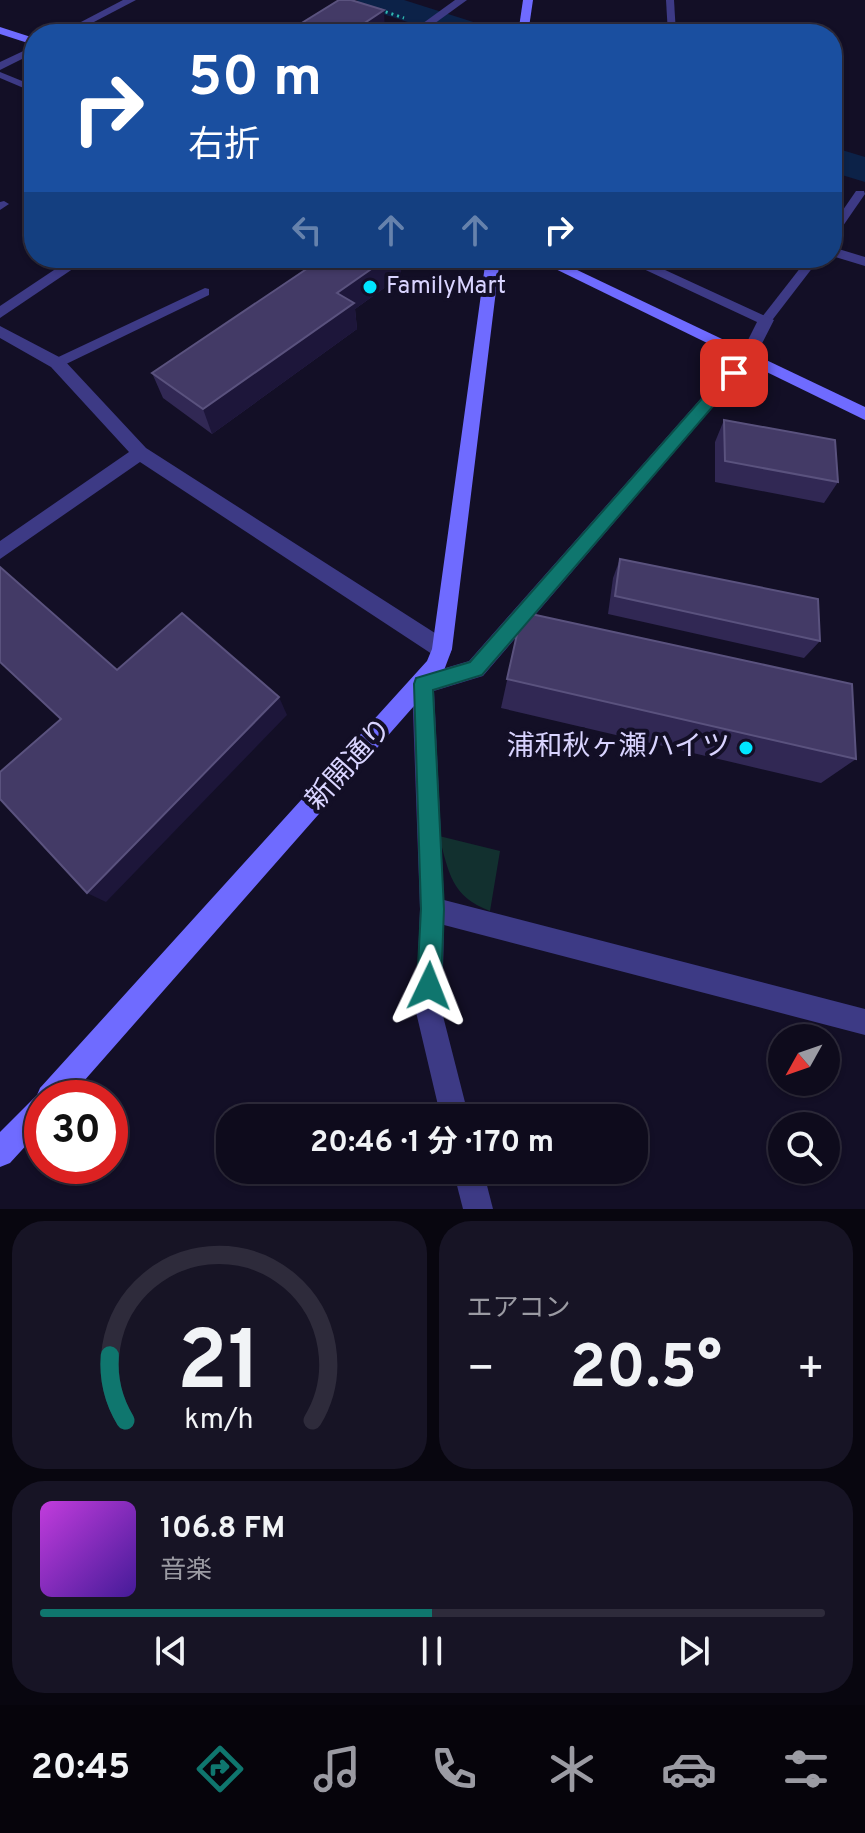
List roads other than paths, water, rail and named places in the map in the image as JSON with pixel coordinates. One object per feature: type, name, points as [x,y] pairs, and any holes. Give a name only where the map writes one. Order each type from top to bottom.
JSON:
[{"type":"street","points":[[83,24],[131,0]]},
{"type":"street","points":[[427,24],[462,0]]},
{"type":"street","points":[[524,24],[528,0]]},
{"type":"street","points":[[0,30],[24,38]]},
{"type":"street","points":[[0,67],[24,54]]},
{"type":"street","points":[[842,254],[865,262]]},
{"type":"street","points":[[0,313],[67,268]]},
{"type":"street","name":"新開通り","points":[[66,1080],[436,666],[442,649],[492,268]]},
{"type":"street","points":[[561,268],[748,355],[865,414]]},
{"type":"street","points":[[452,1104],[429,1012],[432,909],[423,684],[476,669],[748,355],[766,320],[649,268]]},
{"type":"street","points":[[0,331],[57,363],[140,453],[442,649]]},
{"type":"street","points":[[2,547],[140,453]]},
{"type":"street","points":[[432,909],[865,1022]]},
{"type":"street","points":[[0,1153],[24,1127]]},
{"type":"street","points":[[472,1184],[478,1209]]},
{"type":"lane","points":[[670,0],[671,24]]},
{"type":"lane","points":[[0,75],[24,85]]},
{"type":"lane","points":[[842,219],[860,193]]},
{"type":"lane","points":[[766,320],[806,268]]},
{"type":"lane","points":[[57,363],[205,292]]},
{"type":"waterway","points":[[372,0],[447,24]]},
{"type":"waterway","points":[[842,162],[865,170]]},
{"type":"place","name":"FamilyMart","points":[[370,287]]},
{"type":"place","name":"浦和秋ヶ瀬ハイツ","points":[[746,748]]}]
